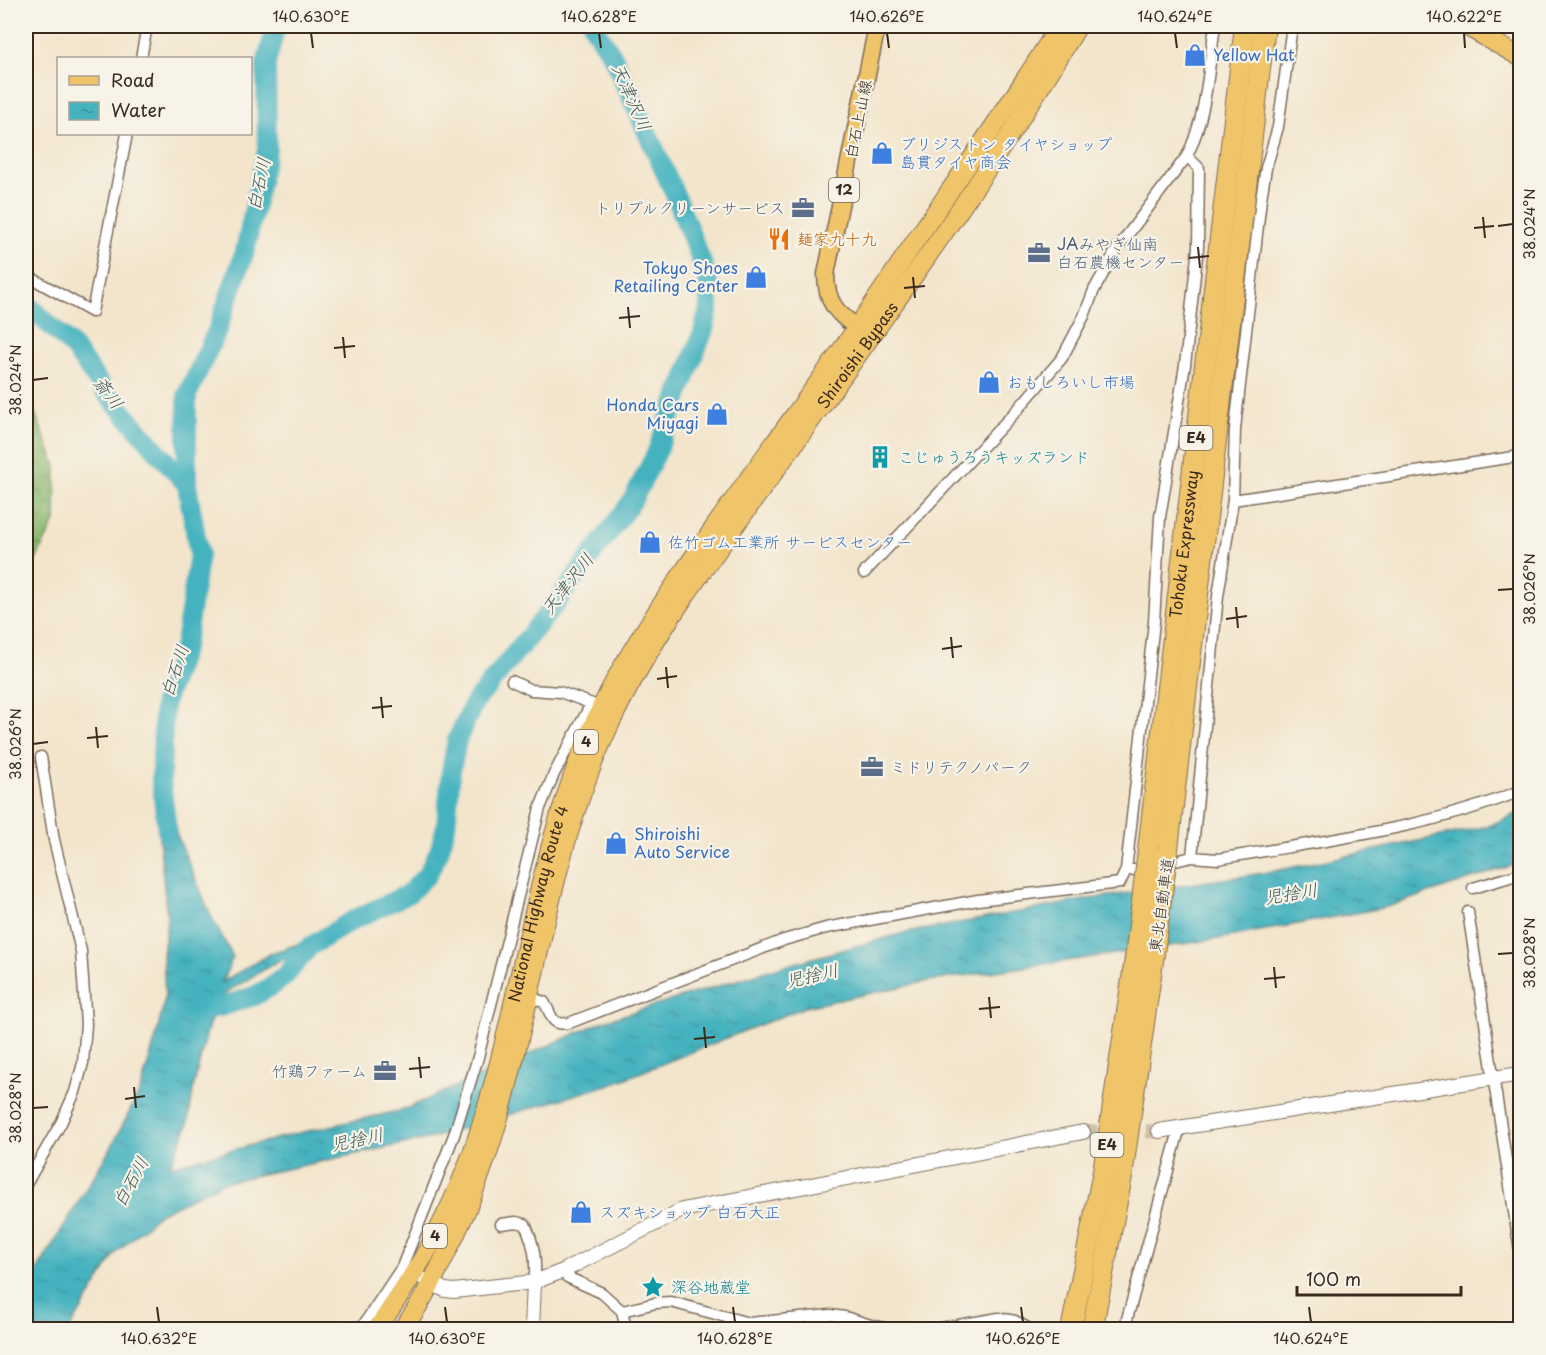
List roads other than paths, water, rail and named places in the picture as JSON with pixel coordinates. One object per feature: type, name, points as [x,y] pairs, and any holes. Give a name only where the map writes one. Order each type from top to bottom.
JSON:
[{"type":"highway","name":"Shiroishi Bypass","points":[[745,498],[863,332],[1059,26]]},
{"type":"highway","name":"Shiroishi Bypass","points":[[863,332],[939,240],[1041,88],[1078,26]]},
{"type":"highway","name":"Tohoku Expressway","points":[[1148,850],[1245,26]]},
{"type":"highway","name":"Tohoku Expressway","points":[[1168,848],[1265,26]]},
{"type":"highway","points":[[1476,27],[1521,57]]},
{"type":"highway","name":"National Highway Route 4","points":[[402,1329],[431,1284],[468,1210],[516,1021],[533,910],[558,818],[579,759],[625,663],[654,616],[745,498]]},
{"type":"highway","name":"National Highway Route 4","points":[[516,1021],[529,997],[554,879],[582,789],[602,709]]},
{"type":"highway","name":"東北自動車道","points":[[1144,960],[1168,848]]},
{"type":"highway","name":"東北自動車道","points":[[1144,960],[1148,850]]},
{"type":"highway","name":"E4","points":[[1071,1329],[1144,960]]},
{"type":"highway","name":"E4","points":[[1092,1329],[1122,1176],[1144,960]]},
{"type":"highway","name":"National Highway Route 4","points":[[376,1329],[415,1274],[487,1132]]},
{"type":"main road","name":"白石上山線","points":[[863,332],[834,308],[828,298],[826,274],[877,26]]},
{"type":"street","points":[[141,57],[147,26]]},
{"type":"street","points":[[864,573],[1018,409],[1062,358],[1084,316],[1094,290],[1117,249],[1187,156],[1201,121],[1215,26]]},
{"type":"street","points":[[1191,857],[1218,596],[1233,500],[1235,429],[1261,199],[1266,168],[1278,127],[1292,26]]},
{"type":"street","points":[[26,275],[92,312],[126,135]]},
{"type":"street","points":[[529,997],[544,1002],[555,1022],[569,1023],[784,940],[826,928],[978,900],[1120,883],[1126,870],[1154,622],[1160,517],[1185,365],[1198,247],[1199,168],[1187,156]]},
{"type":"street","points":[[1233,500],[1521,456]]},
{"type":"street","points":[[360,1329],[402,1267],[454,1135],[478,1057],[540,808],[554,774],[602,709],[560,692],[531,690],[512,681]]},
{"type":"street","points":[[26,1184],[61,1123],[75,1092],[83,1064],[86,1024],[81,951],[54,840],[40,757]]},
{"type":"street","points":[[1126,870],[1137,870],[1191,857],[1218,859],[1396,828],[1436,820],[1521,791]]},
{"type":"street","points":[[1473,888],[1521,874]]},
{"type":"street","points":[[1468,912],[1521,1251]]},
{"type":"street","points":[[1159,1131],[1521,1074]]},
{"type":"street","points":[[1124,1329],[1180,1127]]},
{"type":"street","points":[[415,1274],[431,1284],[454,1291],[534,1282],[563,1271],[682,1210],[1083,1132]]},
{"type":"street","points":[[501,1224],[516,1222],[525,1224],[533,1241],[537,1264],[532,1329]]},
{"type":"street","points":[[563,1271],[567,1277],[602,1293],[622,1311],[626,1329]]},
{"type":"street","points":[[622,1311],[671,1302],[749,1323],[830,1315],[895,1329]]},
{"type":"street","points":[[929,1329],[999,1318],[1015,1321],[1031,1329]]},
{"type":"water","name":"児捨川","points":[[153,778],[212,918],[233,957],[222,982],[271,953],[301,943],[327,930],[324,947],[278,961],[225,993],[209,1024],[194,1084],[188,1125],[170,1166],[294,1134],[403,1110],[604,1021],[773,969],[900,934],[1089,899],[1270,872],[1489,826],[1520,812],[1520,863],[1387,907],[1218,939],[929,981],[805,1007],[614,1083],[436,1137],[221,1183],[159,1214],[115,1254],[70,1329],[26,1330],[26,1289],[112,1146],[140,1091],[165,998],[163,957],[167,917]]},
{"type":"waterway","name":"白石川","points":[[167,830],[161,781],[164,703],[185,644],[199,554],[187,485],[187,395],[217,331],[245,251],[267,149],[266,64],[276,26]]},
{"type":"waterway","name":"天津沢川","points":[[193,1011],[220,1007],[254,996],[272,986],[285,976],[309,947],[355,919],[408,894],[427,875],[439,852],[446,826],[451,771],[457,740],[474,703],[554,606],[632,501],[656,454],[703,332],[709,309],[708,278],[676,197],[612,55],[593,26]]},
{"type":"waterway","name":"斎川","points":[[26,303],[73,347],[107,394],[187,485]]},
{"type":"tunnel","points":[[1083,1132],[1159,1131]]},
{"type":"place","name":"Yellow Hat","points":[[1195,55]]},
{"type":"place","name":"ブリジストン タイヤショップ 島貫タイヤ商会","points":[[882,153]]},
{"type":"place","name":"トリプルクリーンサービス","points":[[803,208]]},
{"type":"place","name":"麺家九十九","points":[[779,239]]},
{"type":"place","name":"JAみやぎ仙南 白石農機センター","points":[[1039,253]]},
{"type":"place","name":"Tokyo Shoes Retailing Center","points":[[756,277]]},
{"type":"place","name":"おもしろいし市場","points":[[989,382]]},
{"type":"place","name":"Honda Cars Miyagi","points":[[717,414]]},
{"type":"place","name":"こじゅうろうキッズランド","points":[[880,457]]},
{"type":"place","name":"佐竹ゴム工業所 サービスセンター","points":[[650,542]]},
{"type":"place","name":"ミドリテクノパーク","points":[[872,767]]},
{"type":"place","name":"Shiroishi Auto Service","points":[[616,843]]},
{"type":"place","name":"竹鶏ファーム","points":[[385,1071]]},
{"type":"place","name":"スズキショップ 白石大正","points":[[581,1212]]},
{"type":"place","name":"深谷地蔵堂","points":[[653,1287]]}]
